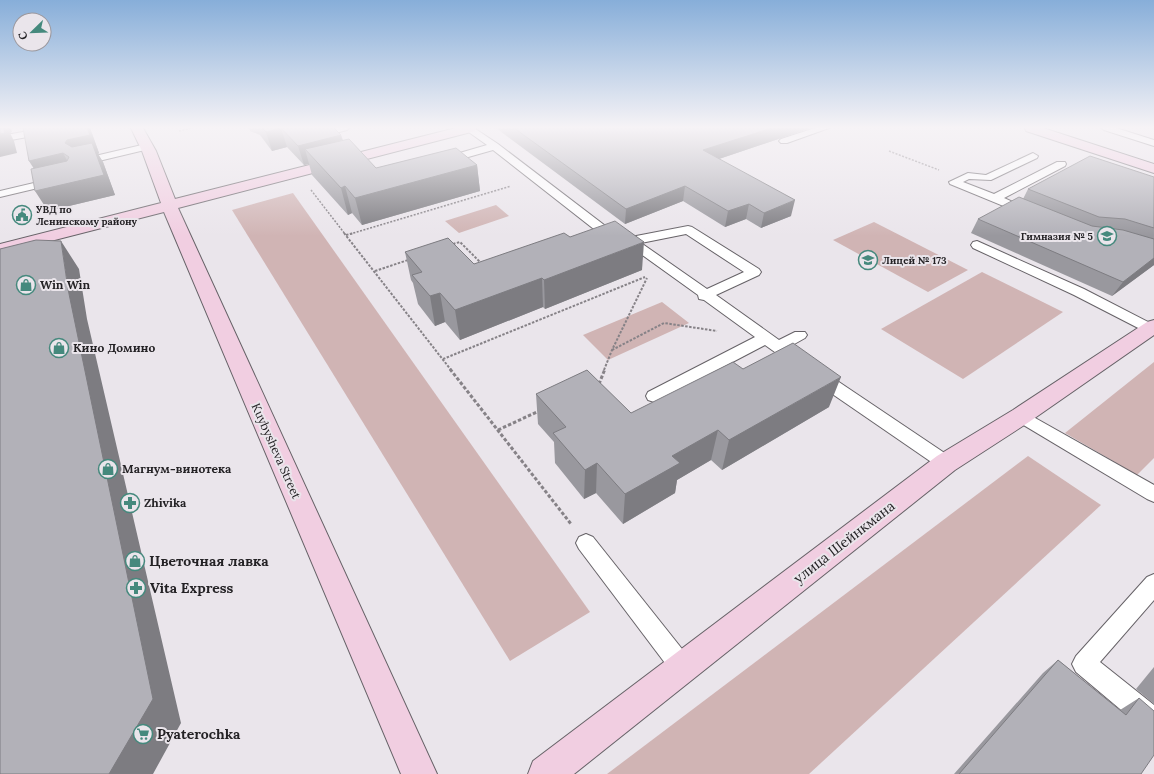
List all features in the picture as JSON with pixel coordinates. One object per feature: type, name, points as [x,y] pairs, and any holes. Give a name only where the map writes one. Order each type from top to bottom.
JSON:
[{"type":"street","name":"Kuybysheva Street","points":[[153,164],[169,206],[419,774]]},
{"type":"street","points":[[0,249],[330,164]]},
{"type":"street","points":[[1139,164],[1154,169]]},
{"type":"street","name":"улица Шейнкмана","points":[[546,774],[946,463],[1021,416],[1152,328]]},
{"type":"lane","points":[[518,164],[608,234],[631,241],[704,296],[772,342],[910,440],[946,463]]},
{"type":"lane","points":[[1016,164],[987,178],[968,176],[954,182],[1035,215]]},
{"type":"lane","points":[[995,198],[1061,164]]},
{"type":"lane","points":[[0,194],[67,178]]},
{"type":"lane","points":[[631,241],[688,230],[754,272],[704,296]]},
{"type":"lane","points":[[593,240],[608,234]]},
{"type":"lane","points":[[977,245],[1079,292],[1152,328]]},
{"type":"lane","points":[[654,396],[772,342],[800,335]]},
{"type":"lane","points":[[1021,416],[1154,494]]},
{"type":"lane","points":[[586,543],[682,667]]},
{"type":"lane","points":[[1154,584],[1084,664],[1154,721]]},
{"type":"path","points":[[924,164],[939,170]]},
{"type":"path","points":[[346,235],[536,178]]},
{"type":"path","points":[[307,184],[586,543]]},
{"type":"path","points":[[446,247],[460,242],[487,270]]},
{"type":"path","points":[[375,271],[410,259]]},
{"type":"path","points":[[443,359],[648,276],[612,350],[598,385]]},
{"type":"path","points":[[612,350],[664,323],[719,331]]},
{"type":"shaded area","points":[[293,193],[590,612],[510,661],[232,210]]},
{"type":"shaded area","points":[[496,205],[509,216],[459,233],[445,221]]},
{"type":"shaded area","points":[[874,222],[968,270],[928,292],[833,240]]},
{"type":"shaded area","points":[[982,272],[1063,312],[963,379],[881,329]]},
{"type":"shaded area","points":[[662,302],[689,323],[608,360],[583,335]]},
{"type":"shaded area","points":[[1154,362],[1154,458],[1137,475],[1065,433]]},
{"type":"shaded area","points":[[1028,456],[1101,505],[809,774],[607,774]]},
{"type":"building","points":[[53,164],[100,164],[104,175],[35,191],[31,169]]},
{"type":"building","points":[[319,164],[372,164],[376,168],[392,164],[477,165],[355,198],[345,186],[341,188]]},
{"type":"building","points":[[564,164],[729,164],[795,200],[764,213],[749,204],[728,211],[685,186],[626,209]]},
{"type":"building","points":[[1075,164],[1115,164],[1154,177],[1154,228],[1125,219],[1099,217],[1028,189]]},
{"type":"building","points":[[1019,197],[1092,226],[1123,230],[1154,239],[1154,258],[1123,282],[978,219]]},
{"type":"building","points":[[615,221],[644,242],[544,280],[542,278],[455,310],[440,293],[430,296],[412,275],[422,272],[405,252],[448,238],[474,264],[564,233],[570,237]]},
{"type":"building","points":[[36,240],[61,241],[68,289],[153,699],[109,774],[0,774],[0,249]]},
{"type":"building","points":[[793,343],[841,377],[729,440],[718,430],[672,456],[680,463],[625,494],[597,463],[585,470],[553,433],[566,427],[536,394],[587,370],[631,413],[733,362],[743,369]]},
{"type":"building","points":[[1058,660],[1126,715],[1139,698],[1154,711],[1154,755],[1141,774],[959,774]]},
{"type":"place","name":"УВД по Ленинскому району","points":[[22,215]]},
{"type":"place","name":"Гимназия № 5","points":[[1107,236]]},
{"type":"place","name":"Лицей № 173","points":[[868,260]]},
{"type":"place","name":"Win Win","points":[[26,285]]},
{"type":"place","name":"Кино Домино","points":[[59,348]]},
{"type":"place","name":"Магнум-винотека","points":[[108,469]]},
{"type":"place","name":"Zhivika","points":[[130,503]]},
{"type":"place","name":"Цветочная лавка","points":[[135,561]]},
{"type":"place","name":"Vita Express","points":[[136,588]]},
{"type":"place","name":"Pyaterochka","points":[[143,734]]}]
